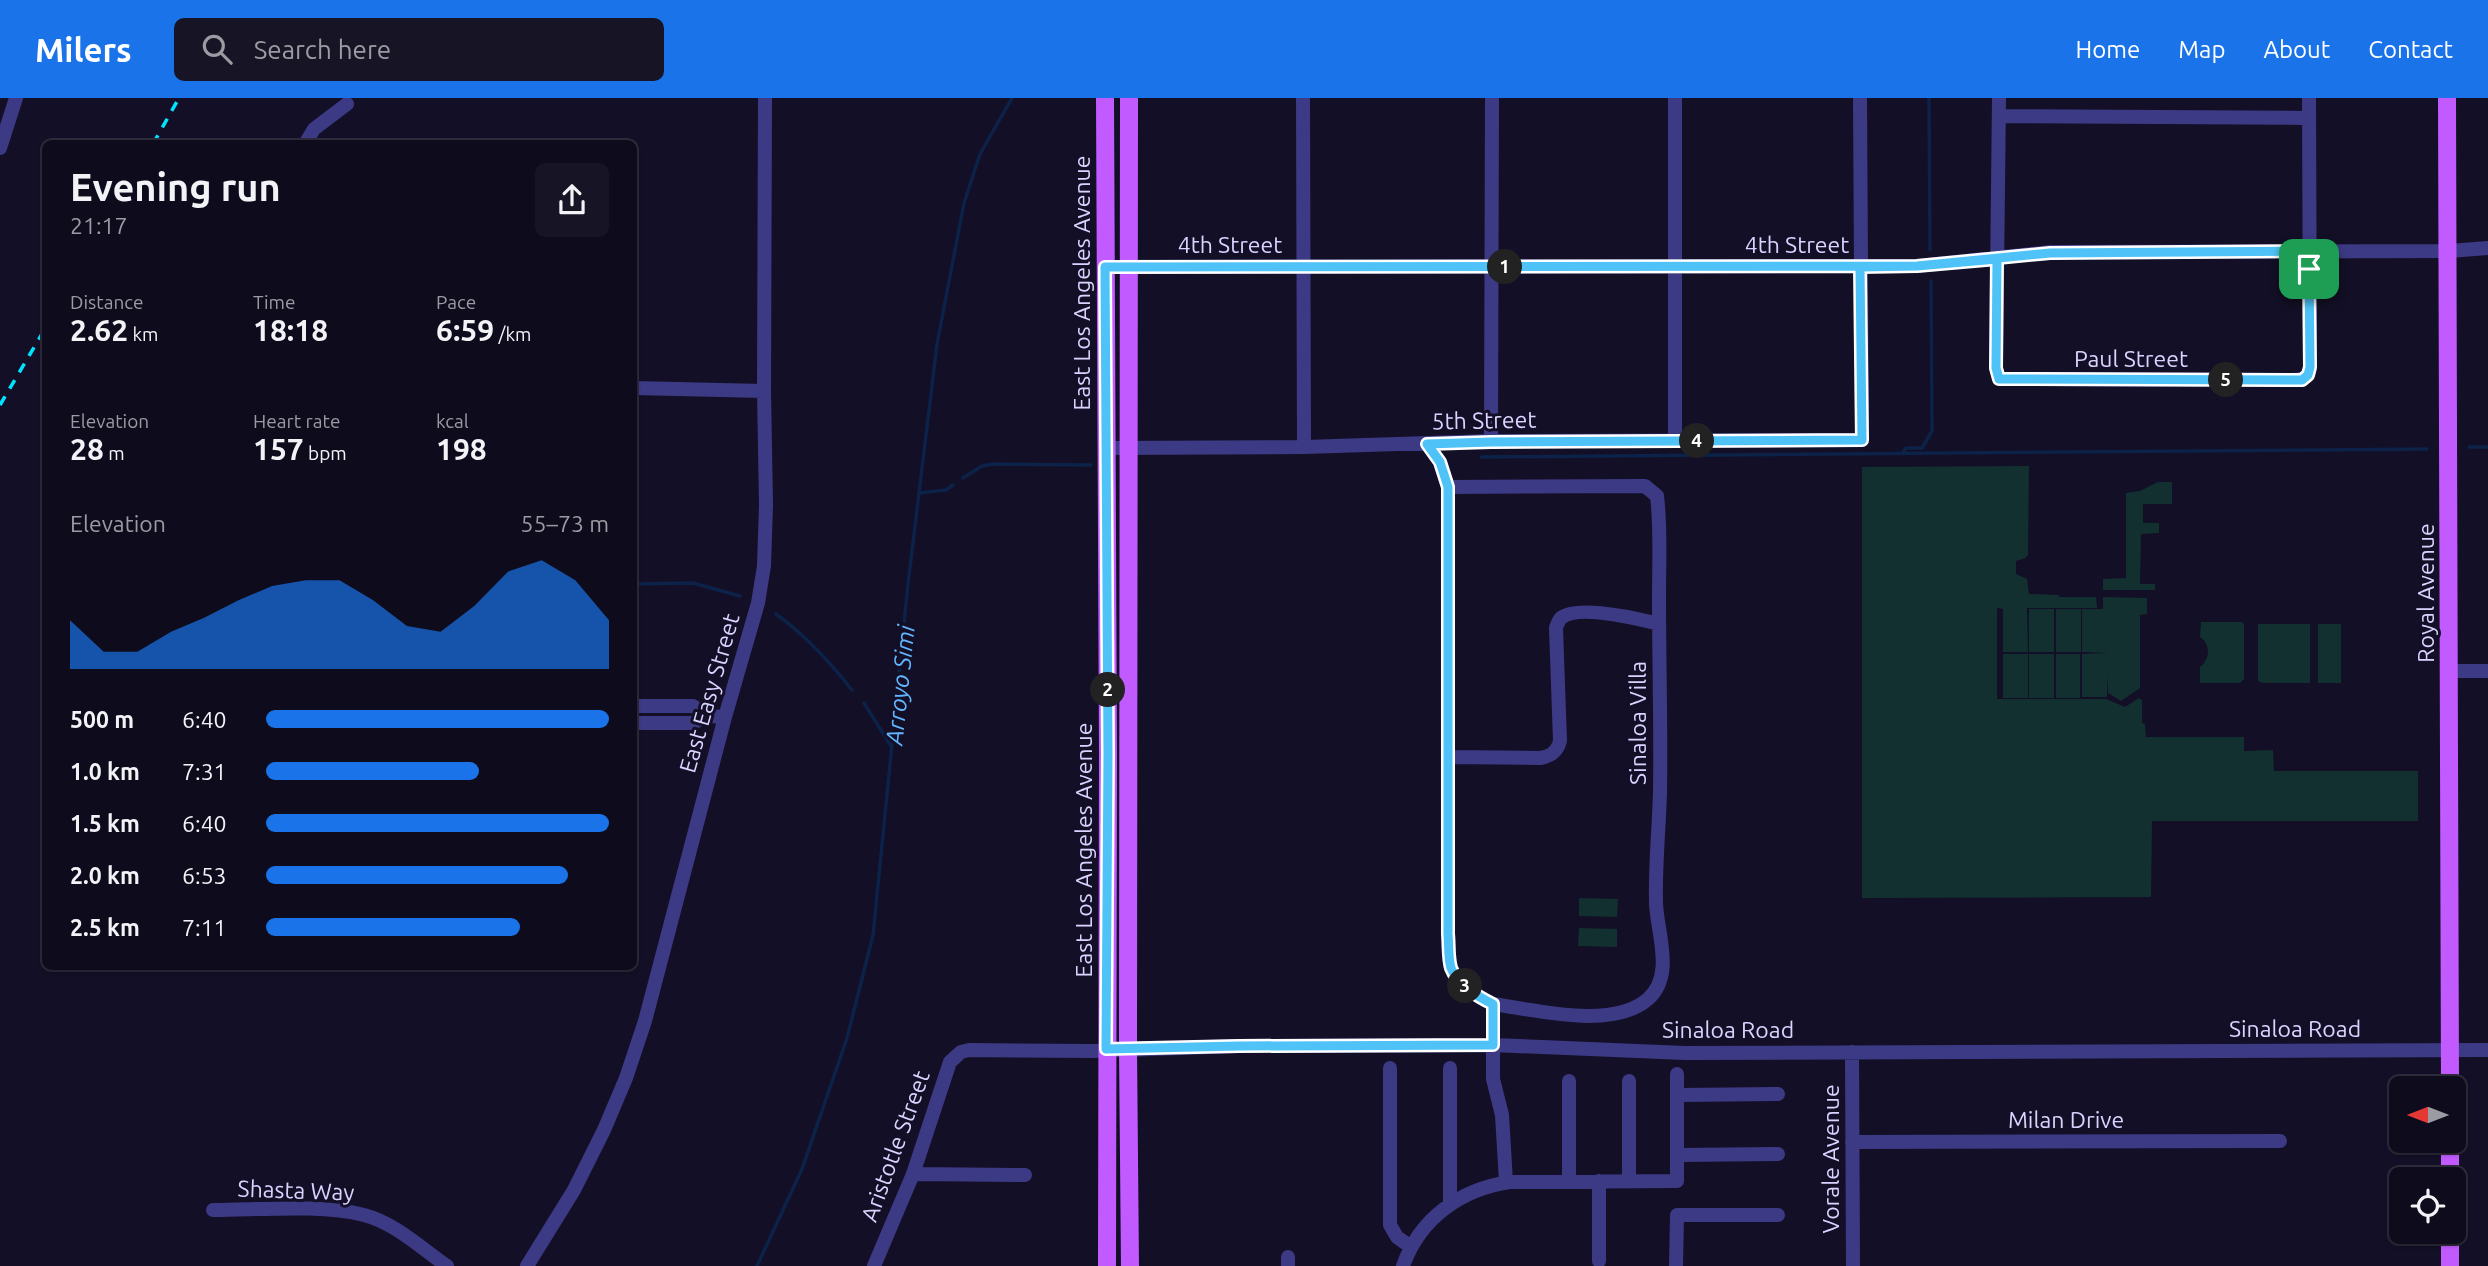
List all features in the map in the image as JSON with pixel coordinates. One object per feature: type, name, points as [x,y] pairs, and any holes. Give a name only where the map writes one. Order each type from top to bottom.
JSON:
[{"type":"main road","name":"East Los Angeles Avenue","points":[[1105,98],[1107,1266]]},
{"type":"main road","name":"East Los Angeles Avenue","points":[[1129,98],[1130,1266]]},
{"type":"main road","name":"Royal Avenue","points":[[2447,98],[2450,1076]]},
{"type":"main road","points":[[2450,1244],[2450,1266]]},
{"type":"street","points":[[0,148],[16,98]]},
{"type":"street","name":"East Easy Street","points":[[527,1266],[574,1190],[626,1078],[648,1008],[725,716],[758,603],[764,566],[766,505],[765,98]]},
{"type":"street","points":[[1303,98],[1304,447]]},
{"type":"street","points":[[1491,442],[1492,98]]},
{"type":"street","points":[[1675,98],[1675,441]]},
{"type":"street","points":[[1860,98],[1860,267]]},
{"type":"street","points":[[1997,259],[1999,98]]},
{"type":"street","points":[[2308,98],[2308,251]]},
{"type":"street","points":[[307,140],[314,129],[347,104]]},
{"type":"street","points":[[1999,116],[2308,118]]},
{"type":"street","name":"4th Street","points":[[1105,267],[1860,267],[1917,266],[2050,253],[2449,251],[2488,248]]},
{"type":"street","name":"Paul Street","points":[[1997,259],[1996,375],[1999,379],[2302,380],[2308,375],[2311,360],[2308,251]]},
{"type":"street","name":"5th Street","points":[[1107,448],[1862,440],[1860,267]]},
{"type":"street","points":[[637,388],[764,391]]},
{"type":"street","name":"Sinaloa Villa","points":[[1427,444],[1440,462],[1448,487],[1448,934],[1451,968],[1465,986],[1493,1004],[1594,1016],[1622,1012],[1648,999],[1662,972],[1663,953],[1657,917],[1655,872],[1660,792],[1657,496],[1645,486],[1448,487]]},
{"type":"street","points":[[1449,757],[1539,758],[1557,750],[1560,741],[1556,628],[1560,619],[1581,612],[1659,624]]},
{"type":"street","points":[[2449,671],[2488,671]]},
{"type":"street","points":[[637,706],[693,706],[708,716]]},
{"type":"street","points":[[637,723],[692,723],[708,716],[725,716]]},
{"type":"street","points":[[1493,1004],[1494,1087],[1502,1115],[1506,1182]]},
{"type":"street","name":"Sinaloa Road","points":[[969,1050],[1493,1043],[1685,1053],[2488,1050]]},
{"type":"street","name":"Aristotle Street","points":[[873,1266],[913,1174],[950,1062],[961,1052],[969,1050]]},
{"type":"street","name":"Vorale Avenue","points":[[1852,1052],[1853,1266]]},
{"type":"street","points":[[1390,1068],[1390,1225],[1397,1237],[1411,1247]]},
{"type":"street","points":[[1450,1068],[1450,1203]]},
{"type":"street","points":[[1403,1266],[1411,1247],[1433,1218],[1450,1203],[1476,1190],[1506,1182],[1677,1181],[1676,1074]]},
{"type":"street","points":[[1569,1081],[1569,1181]]},
{"type":"street","points":[[1629,1081],[1629,1181]]},
{"type":"street","points":[[1676,1094],[1778,1094]]},
{"type":"street","name":"Milan Drive","points":[[1852,1142],[2280,1141]]},
{"type":"street","points":[[1677,1155],[1778,1154]]},
{"type":"street","points":[[913,1174],[1025,1175]]},
{"type":"street","points":[[1599,1181],[1599,1261]]},
{"type":"street","name":"Shasta Way","points":[[213,1210],[323,1210],[365,1215],[394,1228],[447,1266]]},
{"type":"street","points":[[1676,1266],[1677,1215],[1778,1215]]},
{"type":"green space","points":[[2029,466],[2028,555],[2016,561],[2016,574],[2027,579],[2029,594],[2096,597],[2097,608],[2027,608],[2028,652],[2003,652],[2003,609],[1997,608],[1997,699],[2106,699],[2125,707],[2139,698],[2142,700],[2142,723],[2145,724],[2146,737],[2244,737],[2244,751],[2273,750],[2274,771],[2418,771],[2418,821],[2152,821],[2151,897],[1862,898],[1862,467]]},
{"type":"green space","points":[[2158,482],[2172,482],[2172,504],[2143,504],[2143,523],[2159,523],[2159,533],[2141,534],[2140,584],[2155,584],[2155,590],[2103,590],[2103,579],[2126,578],[2126,493],[2140,491]]},
{"type":"green space","points":[[2103,597],[2147,598],[2147,614],[2140,615],[2140,688],[2121,701],[2108,693],[2107,675],[2107,697],[2082,697],[2082,654],[2108,653],[2082,652],[2082,609],[2103,609]]},
{"type":"green space","points":[[2029,609],[2054,609],[2054,652],[2029,652]]},
{"type":"green space","points":[[2056,609],[2081,609],[2081,652],[2056,652]]},
{"type":"green space","points":[[2201,622],[2244,624],[2244,679],[2240,683],[2200,683],[2200,667],[2208,652],[2204,640],[2200,637]]},
{"type":"green space","points":[[2258,624],[2310,624],[2310,683],[2258,681]]},
{"type":"green space","points":[[2318,624],[2341,624],[2341,683],[2318,683]]},
{"type":"green space","points":[[2003,654],[2028,654],[2028,698],[2003,698]]},
{"type":"green space","points":[[2029,654],[2054,654],[2054,698],[2029,698]]},
{"type":"green space","points":[[2056,654],[2080,654],[2080,698],[2056,698]]},
{"type":"green space","points":[[1579,898],[1618,899],[1617,917],[1579,916]]},
{"type":"green space","points":[[1579,928],[1617,929],[1617,947],[1578,946]]},
{"type":"waterway","name":"Arroyo Simi","points":[[757,1266],[802,1169],[847,1038],[873,935],[908,584],[937,344],[964,203],[980,154],[1012,98]]},
{"type":"waterway","points":[[1929,98],[1930,250]]},
{"type":"waterway","points":[[1903,452],[1906,448],[1922,448],[1932,431],[1931,281]]},
{"type":"waterway","points":[[2469,447],[2488,447]]},
{"type":"waterway","points":[[1481,457],[2427,449]]},
{"type":"waterway","points":[[963,478],[982,466],[993,464],[1091,465]]},
{"type":"waterway","points":[[919,493],[946,490],[953,485]]},
{"type":"waterway","points":[[637,584],[693,583],[740,596]]},
{"type":"waterway","points":[[776,614],[817,649],[852,690]]},
{"type":"waterway","points":[[864,703],[891,746]]},
{"type":"railway","points":[[155,140],[179,98]]},
{"type":"railway","points":[[0,405],[42,334]]},
{"type":"route","points":[[2309,269],[2308,251],[2050,253],[1917,266],[1860,267],[1105,267],[1108,754],[1106,1049],[1493,1045],[1493,1004],[1465,986],[1451,968],[1448,934],[1448,487],[1440,462],[1427,444],[1862,440],[1860,267],[1917,266],[1997,259],[1996,375],[1999,379],[2302,380],[2310,371],[2309,269]]}]
